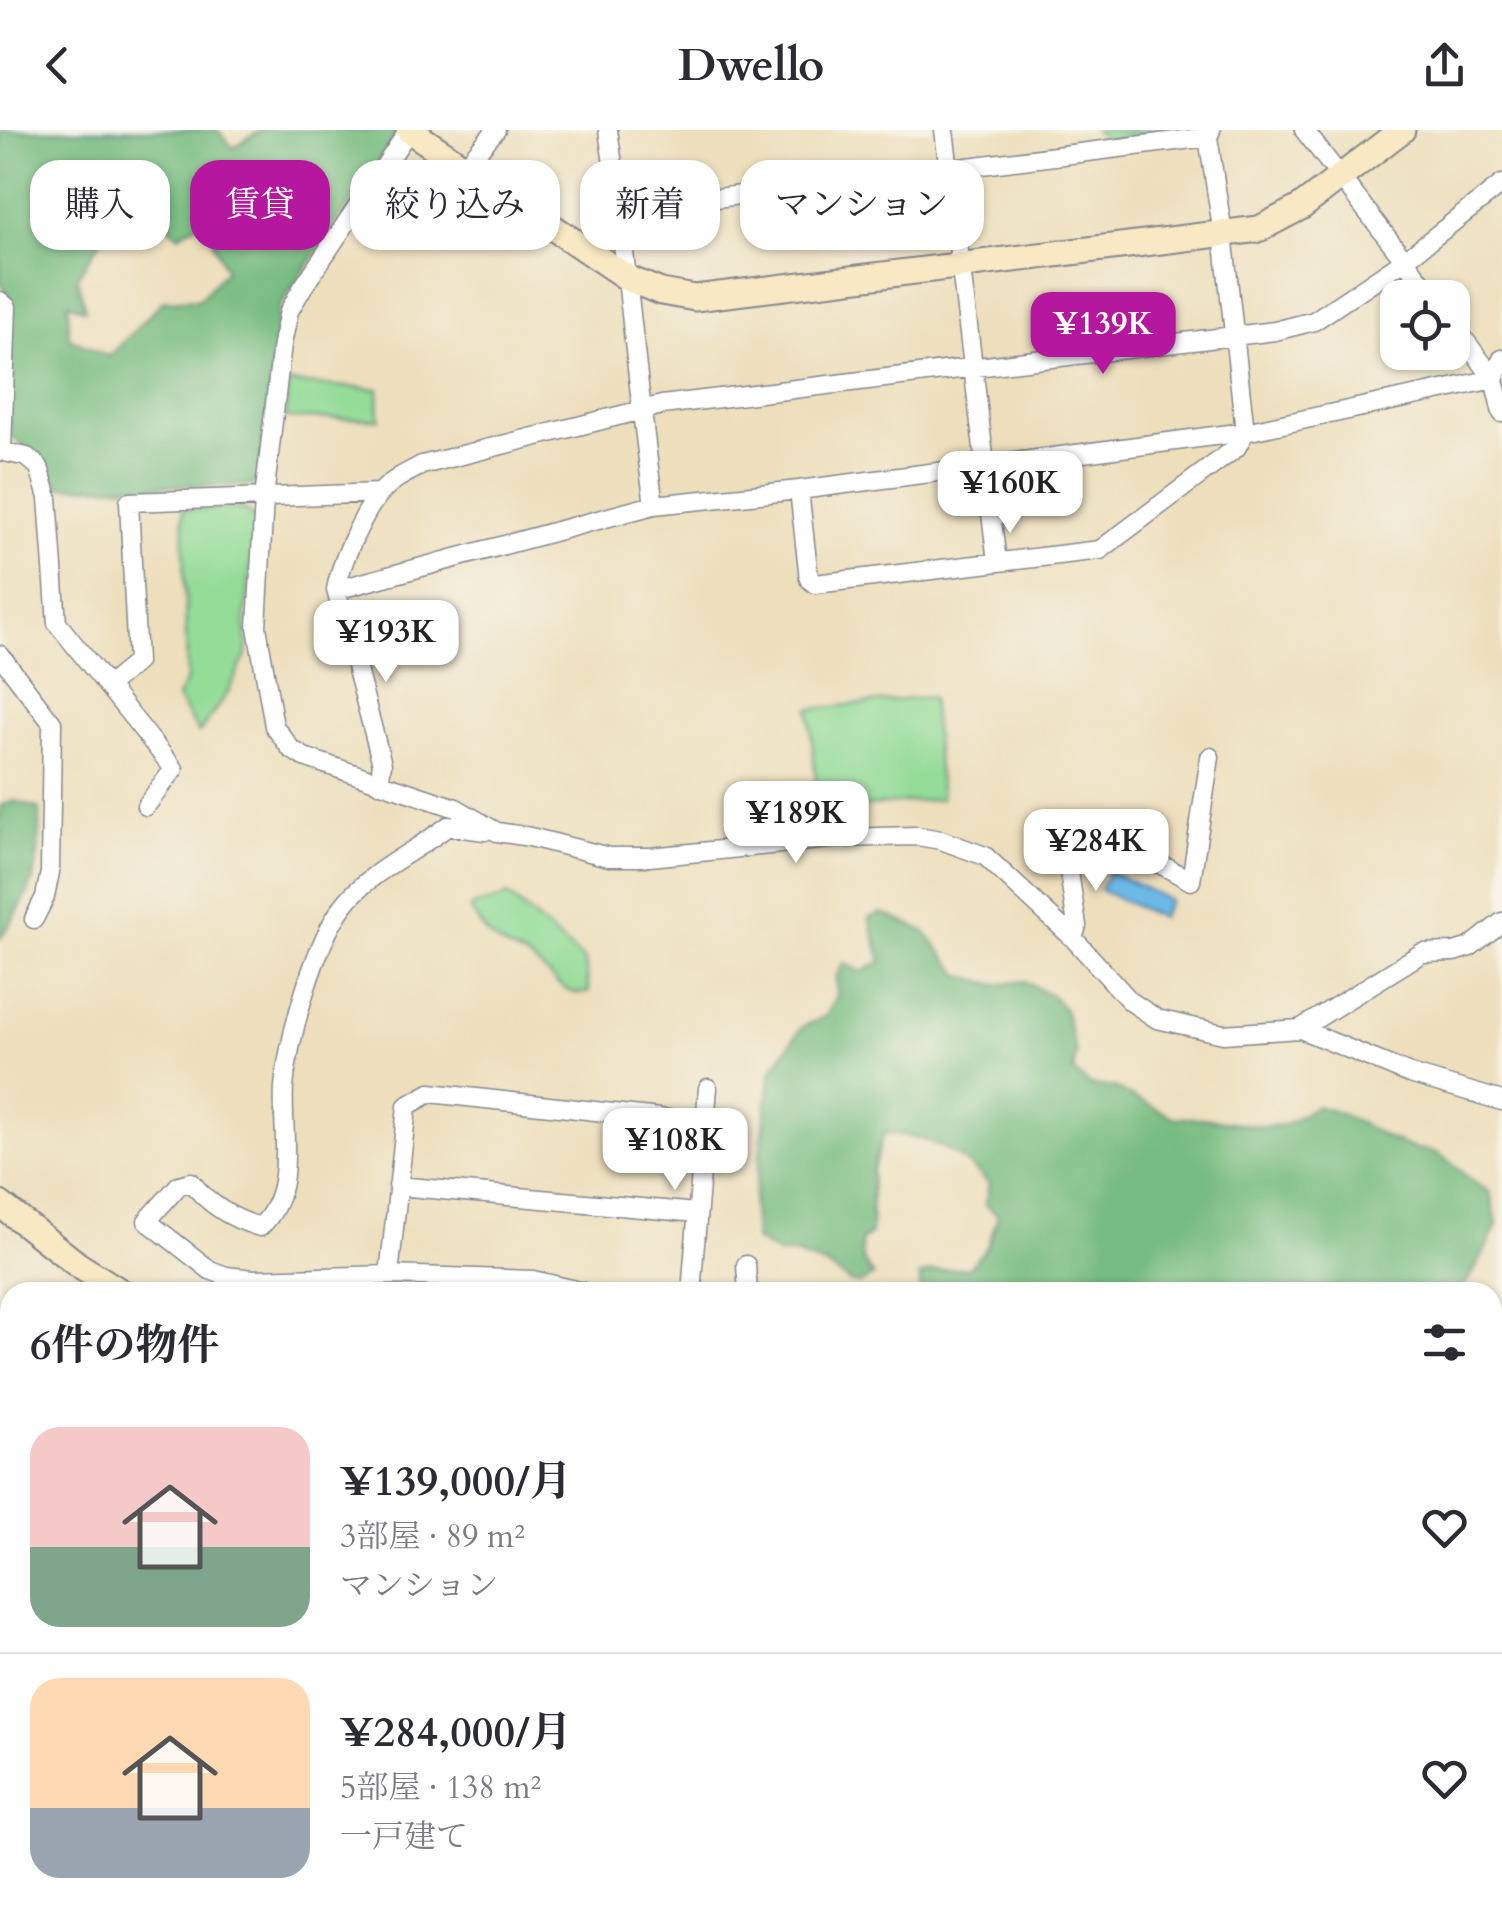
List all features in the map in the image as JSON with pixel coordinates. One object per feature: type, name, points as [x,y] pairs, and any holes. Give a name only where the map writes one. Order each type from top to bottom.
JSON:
[{"type":"street","points":[[456,160],[409,130],[289,310],[264,498],[256,627],[274,726],[292,749],[304,757],[456,808],[497,832]]},
{"type":"street","points":[[470,160],[496,130]]},
{"type":"street","points":[[608,130],[612,160]]},
{"type":"street","points":[[944,130],[948,160]]},
{"type":"street","points":[[1304,130],[1421,280]]},
{"type":"street","points":[[560,231],[629,278],[660,292],[696,298],[1223,234],[1276,222],[1402,130]]},
{"type":"street","points":[[799,490],[809,579],[815,584],[1100,550],[1236,448],[1245,432],[1209,133],[1086,140],[984,160]]},
{"type":"street","points":[[379,782],[382,764],[336,590],[340,567],[379,494],[396,478],[422,466],[640,409],[1274,331],[1314,321],[1406,259],[1502,184]]},
{"type":"street","points":[[625,250],[640,409],[654,505]]},
{"type":"street","points":[[958,250],[997,562]]},
{"type":"street","points":[[0,301],[7,306],[1,450],[27,457],[40,467],[48,498],[56,623],[174,770],[146,806]]},
{"type":"street","points":[[1470,347],[1494,380],[1502,413]]},
{"type":"street","points":[[1494,380],[1502,359]]},
{"type":"street","points":[[336,590],[654,505],[1245,432],[1494,380]]},
{"type":"street","points":[[108,686],[137,662],[128,502],[379,494]]},
{"type":"street","points":[[0,655],[52,723],[50,872],[45,896],[34,919]]},
{"type":"street","points":[[1073,938],[1077,926],[1066,844],[1098,840],[1146,856],[1191,881],[1210,757]]},
{"type":"street","points":[[542,1282],[389,1274],[252,1279],[226,1276],[210,1270],[147,1222],[179,1185],[190,1182],[201,1195],[236,1220],[260,1227],[268,1219],[283,1180],[284,1086],[296,1027],[323,940],[346,903],[373,878],[448,826],[530,837],[609,858],[839,838],[917,836],[941,840],[984,856],[1073,938],[1130,1002],[1156,1019],[1222,1034],[1300,1029],[1410,1074],[1502,1101]]},
{"type":"street","points":[[1300,1029],[1422,952],[1470,948],[1502,922]]},
{"type":"street","points":[[693,1282],[708,1088]]},
{"type":"street","points":[[389,1274],[408,1106],[430,1093],[705,1123]]},
{"type":"street","points":[[398,1186],[697,1213]]},
{"type":"street","points":[[0,1204],[104,1282]]},
{"type":"street","points":[[746,1266],[747,1282]]},
{"type":"green space","points":[[0,130],[218,130],[233,148],[261,130],[400,130],[380,160],[350,160],[350,204],[330,233],[330,160],[190,160],[190,228],[178,235],[170,228],[170,160],[30,160],[30,250],[95,250],[77,277],[85,310],[68,303],[69,338],[109,357],[163,301],[200,299],[226,270],[217,250],[318,250],[279,308],[259,485],[60,487],[45,464],[10,435],[9,298],[0,283]]},
{"type":"green space","points":[[1094,130],[1178,130],[1105,140]]},
{"type":"green space","points":[[288,383],[378,389],[379,419],[286,418]]},
{"type":"green space","points":[[183,509],[245,509],[256,520],[245,622],[248,651],[228,692],[199,733],[177,698],[187,679]]},
{"type":"green space","points":[[931,697],[941,799],[819,811],[809,709]]},
{"type":"green space","points":[[15,801],[40,809],[38,848],[28,891],[0,938],[0,806]]},
{"type":"green space","points":[[507,895],[585,961],[589,992],[571,992],[536,964],[487,934],[470,908]]},
{"type":"green space","points":[[882,913],[924,931],[961,975],[996,985],[1025,981],[1052,996],[1064,1009],[1076,1052],[1073,1072],[1090,1085],[1115,1088],[1175,1118],[1264,1127],[1285,1125],[1316,1106],[1391,1140],[1437,1153],[1490,1192],[1497,1225],[1475,1270],[1465,1282],[920,1282],[920,1276],[930,1272],[970,1267],[988,1245],[998,1215],[985,1205],[989,1184],[954,1154],[914,1137],[884,1133],[872,1171],[871,1234],[861,1241],[862,1259],[873,1276],[862,1282],[850,1282],[827,1266],[794,1254],[778,1254],[755,1240],[753,1207],[771,1072],[802,1027],[826,1016],[837,997],[836,977],[844,963],[862,972],[882,961],[869,918]]},
{"type":"water","points":[[1109,871],[1169,900],[1161,918],[1100,890]]}]
